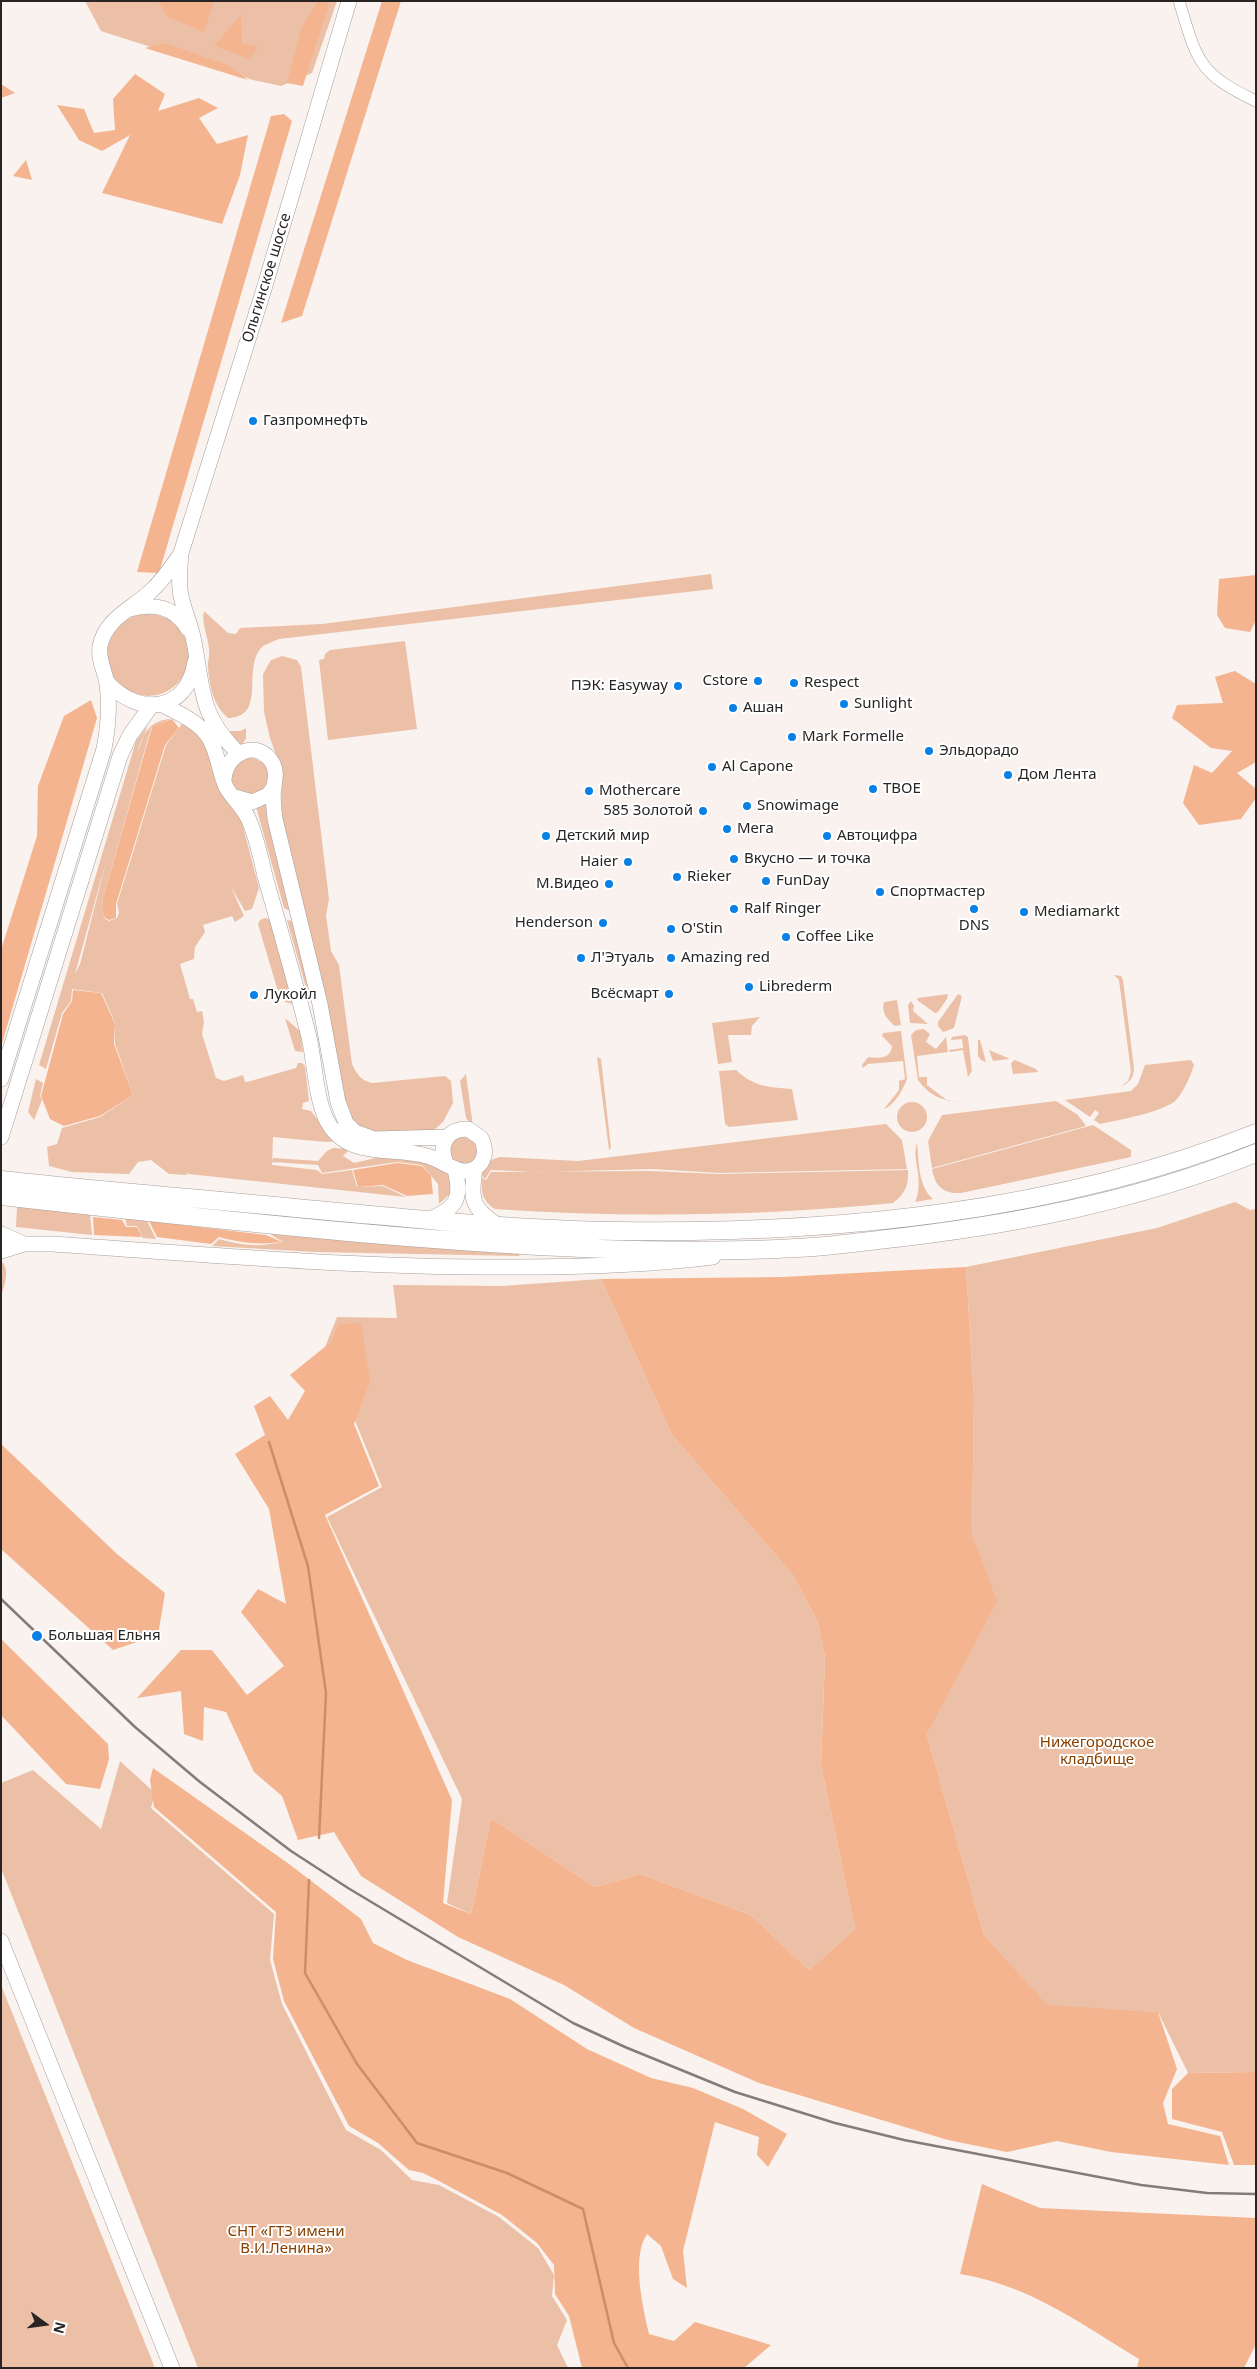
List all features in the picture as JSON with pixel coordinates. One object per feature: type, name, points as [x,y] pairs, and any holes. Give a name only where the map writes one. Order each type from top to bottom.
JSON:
[{"type":"main road","name":"Ольгинское шоссе","points":[[181,553],[264,288],[349,1]]},
{"type":"main road","points":[[1,1079],[104,749],[108,715],[107,682],[100,663],[100,646],[111,624],[165,577],[181,553]]},
{"type":"main road","points":[[181,553],[180,594],[193,636],[200,686],[210,716],[223,738],[238,753]]},
{"type":"main road","points":[[130,609],[146,605],[173,612],[183,621],[193,636]]},
{"type":"main road","points":[[1,1137],[120,756],[130,735],[157,706],[180,694],[191,677],[196,654]]},
{"type":"main road","points":[[107,682],[117,693],[131,702],[157,706],[203,730],[213,747],[226,786],[249,819],[309,1038],[326,1118],[333,1130],[352,1145],[371,1150],[406,1152],[428,1156],[465,1172],[475,1168],[482,1162],[485,1153],[481,1138],[475,1132],[460,1129],[446,1137],[374,1139],[355,1132],[346,1123],[338,1102],[320,1004],[275,819],[274,787],[276,772],[271,761],[264,754],[251,750],[238,753],[230,760],[225,768],[224,779]]},
{"type":"main road","points":[[235,797],[243,801],[261,800],[274,787]]},
{"type":"main road","points":[[15,1192],[499,1226],[615,1231],[704,1232],[800,1228],[890,1219],[1026,1199],[1091,1185],[1166,1164],[1256,1133]]},
{"type":"main road","points":[[428,1220],[445,1213],[452,1207],[458,1197],[459,1185],[442,1154],[442,1145],[446,1137]]},
{"type":"main road","points":[[1,1250],[24,1244],[53,1244],[383,1267],[565,1267],[683,1260],[936,1234],[1029,1218],[1111,1200],[1171,1183],[1256,1153]]},
{"type":"main road","points":[[475,1168],[473,1196],[475,1207],[483,1216],[499,1226]]},
{"type":"main road","points":[[1,1180],[15,1192],[302,1228],[498,1245],[615,1249],[776,1249]]},
{"type":"main road","points":[[1,1234],[24,1244]]},
{"type":"main road","points":[[1,1941],[172,2368]]},
{"type":"street","points":[[1179,1],[1196,52],[1206,70],[1220,82],[1256,101]]},
{"type":"green space","points":[[85,1],[337,1],[312,73],[281,86],[253,80],[101,31]]},
{"type":"green space","points":[[711,574],[713,589],[279,639],[261,648],[256,657],[253,668],[251,701],[247,710],[240,716],[228,718],[223,713],[215,701],[209,680],[209,651],[203,620],[204,611],[228,633],[236,634],[240,628],[322,624]]},
{"type":"green space","points":[[148,614],[164,617],[177,626],[186,639],[189,655],[186,671],[177,684],[164,693],[148,696],[132,693],[119,684],[110,671],[107,655],[110,639],[119,626],[132,617]]},
{"type":"green space","points":[[405,641],[417,729],[328,740],[319,660],[324,659],[325,654],[330,650]]},
{"type":"green space","points":[[282,656],[297,660],[301,667],[329,899],[326,915],[331,951],[339,965],[352,1064],[359,1076],[372,1083],[445,1076],[451,1081],[453,1103],[443,1122],[434,1130],[381,1137],[350,1124],[281,812],[282,772],[270,738],[264,712],[263,674],[271,660]]},
{"type":"green space","points":[[171,719],[151,728],[103,898],[102,909],[105,919],[109,921],[117,918],[119,912],[117,904],[166,745],[182,724],[194,726],[208,746],[214,776],[240,815],[259,888],[252,909],[245,911],[231,887],[244,916],[235,922],[232,916],[203,925],[205,932],[195,947],[194,959],[180,964],[190,999],[193,999],[197,1012],[202,1011],[204,1022],[202,1034],[216,1078],[224,1081],[243,1075],[245,1082],[247,1082],[296,1068],[298,1063],[302,1063],[305,1066],[309,1101],[303,1103],[302,1109],[311,1111],[326,1131],[340,1141],[326,1142],[273,1137],[272,1165],[317,1170],[322,1174],[352,1170],[357,1187],[383,1186],[406,1197],[188,1174],[186,1172],[187,1175],[169,1174],[151,1160],[138,1162],[129,1174],[72,1172],[49,1166],[47,1147],[57,1144],[62,1128],[100,1117],[133,1095],[115,1044],[115,1023],[102,993],[72,989],[71,1001],[62,1013],[46,1069],[39,1065],[136,741],[148,725],[144,736],[153,725]],"holes":[[[107,858],[80,964],[75,974]]]},
{"type":"green space","points":[[246,728],[246,738],[242,745],[238,745],[226,731],[240,731]]},
{"type":"green space","points":[[250,758],[263,764],[269,777],[263,790],[250,796],[237,790],[231,777],[237,764]]},
{"type":"green space","points":[[270,799],[296,914],[284,908],[255,803]]},
{"type":"green space","points":[[265,918],[271,920],[293,1004],[285,1002],[279,995],[258,924],[260,920]]},
{"type":"green space","points":[[287,920],[292,921],[311,999],[308,995]]},
{"type":"green space","points":[[1114,975],[1121,976],[1123,980],[1134,1068],[1131,1079],[1121,1086],[1128,1081],[1131,1072],[1119,980]]},
{"type":"green space","points":[[948,994],[947,999],[938,1012],[935,1013],[917,1000],[918,998]]},
{"type":"green space","points":[[958,994],[962,996],[954,1028],[943,1032],[938,1026],[938,1022]]},
{"type":"green space","points":[[897,1000],[901,1025],[895,1026],[885,1016],[883,1006],[884,1002]]},
{"type":"green space","points":[[911,1001],[914,1006],[913,1011],[928,1024],[910,1023],[908,1005]]},
{"type":"green space","points":[[760,1017],[752,1026],[751,1035],[728,1035],[732,1062],[718,1064],[712,1023]]},
{"type":"green space","points":[[285,1018],[300,1031],[303,1052],[295,1051]]},
{"type":"green space","points":[[924,1029],[930,1034],[926,1042],[936,1049],[946,1037],[948,1052],[917,1056],[919,1077],[927,1077],[927,1085],[947,1100],[932,1094],[918,1080],[911,1035],[916,1030]]},
{"type":"green space","points":[[901,1031],[907,1079],[895,1101],[884,1109],[899,1090],[899,1081],[905,1079],[903,1061],[868,1064],[863,1068],[862,1065],[868,1057],[883,1057],[891,1051],[892,1046],[882,1036],[883,1033]]},
{"type":"green space","points":[[965,1035],[968,1037],[972,1071],[968,1077],[963,1050],[950,1052],[949,1050],[963,1048],[962,1039],[951,1040],[952,1037]]},
{"type":"green space","points":[[978,1040],[980,1040],[986,1062],[978,1056]]},
{"type":"green space","points":[[989,1050],[1008,1058],[1009,1059],[993,1061]]},
{"type":"green space","points":[[597,1057],[601,1059],[611,1148],[609,1150]]},
{"type":"green space","points":[[1015,1060],[1036,1069],[1038,1072],[1013,1074],[1011,1063]]},
{"type":"green space","points":[[1191,1060],[1194,1065],[1180,1095],[1171,1104],[1153,1112],[1100,1124],[1094,1120],[1099,1113],[1095,1110],[1090,1117],[1065,1100],[1131,1091],[1138,1084],[1145,1065]]},
{"type":"green space","points":[[736,1070],[755,1083],[768,1087],[792,1089],[798,1120],[729,1127],[725,1124],[719,1071]]},
{"type":"green space","points":[[466,1074],[473,1127],[466,1118],[460,1081]]},
{"type":"green space","points":[[36,1079],[43,1083],[40,1096],[42,1100],[34,1120],[28,1112]]},
{"type":"green space","points":[[1056,1101],[1078,1115],[1086,1126],[932,1168],[928,1141],[942,1115]]},
{"type":"green space","points":[[912,1102],[923,1106],[927,1117],[923,1128],[912,1132],[901,1128],[897,1117],[901,1106]]},
{"type":"green space","points":[[886,1124],[902,1140],[907,1169],[720,1173],[651,1169],[539,1172],[491,1170],[485,1179],[481,1175],[487,1163],[500,1157],[578,1161]]},
{"type":"green space","points":[[1093,1125],[1131,1150],[1131,1157],[961,1193],[949,1192],[941,1188],[933,1175],[932,1169]]},
{"type":"green space","points":[[463,1137],[473,1141],[477,1151],[473,1161],[463,1165],[453,1161],[449,1151],[453,1141]]},
{"type":"green space","points":[[917,1143],[922,1181],[928,1194],[933,1199],[915,1202],[919,1186],[916,1155]]},
{"type":"green space","points":[[333,1148],[350,1149],[343,1156],[354,1163],[393,1154],[426,1158],[450,1175],[452,1192],[439,1204],[438,1184],[422,1165],[397,1162],[322,1173],[318,1165],[272,1162],[273,1158],[318,1161],[327,1151]]},
{"type":"green space","points":[[908,1170],[908,1180],[905,1189],[901,1196],[893,1203],[793,1211],[595,1214],[495,1209],[487,1203],[483,1196],[482,1188],[482,1178],[486,1180],[491,1172],[650,1171],[719,1174]]},
{"type":"green space","name":"Нижегородское кладбище","points":[[1235,1202],[1250,1210],[1256,1209],[1256,2072],[1188,2073],[1158,2012],[1047,2006],[984,1935],[927,1735],[996,1601],[972,1534],[974,1398],[966,1267],[1157,1228]]},
{"type":"green space","points":[[17,1207],[90,1214],[92,1235],[16,1227]]},
{"type":"green space","points":[[125,1218],[147,1221],[156,1239],[143,1238],[137,1226],[127,1226]]},
{"type":"green space","points":[[270,1234],[520,1253],[519,1256],[315,1252],[212,1246],[219,1239],[251,1245],[283,1242]]},
{"type":"green space","points":[[1,1261],[6,1268],[6,1273],[1,1297]]},
{"type":"green space","points":[[601,1279],[672,1435],[792,1574],[817,1620],[825,1657],[821,1765],[855,1929],[809,1970],[751,1915],[640,1874],[595,1887],[491,1818],[471,1914],[447,1903],[462,1799],[327,1517],[382,1487],[325,1347],[337,1317],[397,1318],[393,1285],[502,1286]]},
{"type":"green space","name":"СНТ «ГТЗ имени В.И.Ленина»","points":[[120,1761],[155,1793],[151,1808],[274,1914],[270,1960],[282,2004],[346,2130],[381,2150],[412,2180],[439,2185],[499,2217],[538,2248],[554,2275],[552,2296],[567,2320],[557,2345],[568,2368],[198,2368],[1,1868],[1,1783],[33,1770],[101,1829]]},
{"type":"green space","points":[[1,1985],[155,2368],[1,2368]]},
{"type":"shaded area","points":[[158,1],[214,1],[204,32],[168,17]]},
{"type":"shaded area","points":[[318,1],[325,1],[329,4],[303,86],[287,83],[301,29]]},
{"type":"shaded area","points":[[382,1],[401,1],[302,316],[281,323]]},
{"type":"shaded area","points":[[241,15],[242,43],[258,47],[249,59],[214,46]]},
{"type":"shaded area","points":[[164,43],[228,65],[248,80],[145,48]]},
{"type":"shaded area","points":[[135,74],[165,94],[158,111],[199,98],[218,108],[199,118],[217,144],[248,135],[240,175],[222,224],[102,193],[130,135],[102,151],[79,140],[57,105],[84,109],[94,133],[115,130],[113,99]]},
{"type":"shaded area","points":[[1,84],[15,93],[1,98]]},
{"type":"shaded area","points":[[284,114],[292,121],[159,573],[137,572],[271,116]]},
{"type":"shaded area","points":[[26,160],[32,180],[13,176]]},
{"type":"shaded area","points":[[1256,575],[1256,620],[1250,632],[1225,628],[1217,615],[1219,579]]},
{"type":"shaded area","points":[[1235,671],[1256,684],[1256,762],[1237,773],[1256,789],[1256,798],[1241,819],[1199,825],[1183,803],[1194,765],[1212,773],[1232,751],[1211,748],[1172,718],[1177,705],[1223,703],[1215,677]]},
{"type":"shaded area","points":[[91,700],[97,718],[1,1047],[1,950],[37,836],[38,786],[64,716]]},
{"type":"shaded area","points":[[172,719],[179,728],[165,745],[116,904],[116,918],[109,920],[105,918],[102,909],[103,898],[152,727]]},
{"type":"shaded area","points":[[73,990],[101,993],[115,1024],[114,1044],[133,1095],[100,1116],[64,1126],[50,1119],[41,1096],[63,1014],[72,1001]]},
{"type":"shaded area","points":[[397,1163],[422,1166],[431,1176],[433,1194],[407,1196],[383,1185],[358,1187],[353,1170]]},
{"type":"shaded area","points":[[93,1217],[122,1220],[126,1227],[137,1227],[142,1237],[94,1235]]},
{"type":"shaded area","points":[[149,1221],[266,1235],[282,1242],[250,1243],[219,1237],[211,1244],[157,1237]]},
{"type":"shaded area","points":[[966,1267],[974,1398],[972,1534],[997,1601],[927,1735],[984,1935],[1047,2005],[1158,2012],[1177,2069],[1163,2103],[1168,2124],[1220,2136],[1229,2165],[1111,2152],[1057,2141],[1007,2152],[948,2140],[759,2083],[634,2028],[564,1985],[458,1937],[361,1876],[334,1832],[298,1840],[282,1796],[254,1772],[226,1712],[204,1707],[203,1741],[184,1734],[181,1691],[137,1698],[181,1650],[212,1650],[247,1695],[284,1666],[241,1612],[258,1589],[286,1604],[269,1509],[235,1454],[265,1435],[254,1406],[270,1396],[288,1420],[305,1391],[290,1375],[331,1342],[339,1324],[361,1323],[370,1381],[354,1424],[379,1486],[325,1515],[452,1800],[443,1903],[471,1914],[491,1818],[595,1887],[640,1874],[751,1915],[809,1970],[855,1929],[821,1765],[825,1657],[817,1620],[792,1574],[672,1435],[601,1279],[783,1277]]},
{"type":"shaded area","points":[[1,1444],[117,1554],[165,1593],[158,1635],[113,1650],[1,1549]]},
{"type":"shaded area","points":[[1,1639],[108,1744],[109,1759],[100,1789],[66,1784],[1,1715]]},
{"type":"shaded area","points":[[153,1768],[289,1864],[361,1919],[373,1943],[407,1960],[510,1999],[587,2049],[651,2078],[693,2088],[743,2109],[787,2134],[768,2167],[757,2155],[759,2137],[715,2122],[683,2251],[687,2288],[673,2279],[661,2246],[647,2234],[642,2244],[639,2269],[649,2334],[674,2341],[695,2322],[771,2345],[744,2368],[582,2368],[569,2316],[555,2294],[554,2265],[537,2243],[502,2215],[423,2173],[409,2170],[378,2143],[349,2126],[284,2001],[273,1959],[276,1912],[154,1807],[150,1780]]},
{"type":"shaded area","points":[[1256,2072],[1256,2165],[1234,2165],[1222,2132],[1172,2119],[1172,2089],[1188,2073]]},
{"type":"shaded area","points":[[982,2184],[1040,2208],[1256,2218],[1256,2344],[1244,2368],[1137,2368],[1139,2359],[1054,2308],[1008,2287],[985,2279],[960,2274]]},
{"type":"waterway","points":[[269,1442],[308,1566],[326,1693],[319,1838]]},
{"type":"waterway","points":[[309,1880],[305,1973],[357,2064],[417,2143],[507,2173],[583,2209],[614,2343],[628,2368]]},
{"type":"railway","points":[[1,1599],[135,1727],[200,1782],[291,1851],[348,1888],[573,2023],[625,2047],[735,2092],[835,2123],[904,2140],[1141,2185],[1207,2193],[1256,2194]]},
{"type":"place","name":"Газпромнефть","points":[[253,421]]},
{"type":"place","name":"Cstore","points":[[758,681]]},
{"type":"place","name":"Respect","points":[[794,683]]},
{"type":"place","name":"ПЭК: Easyway","points":[[678,686]]},
{"type":"place","name":"Sunlight","points":[[844,704]]},
{"type":"place","name":"Ашан","points":[[733,708]]},
{"type":"place","name":"Mark Formelle","points":[[792,737]]},
{"type":"place","name":"Эльдорадо","points":[[929,751]]},
{"type":"place","name":"Al Capone","points":[[712,767]]},
{"type":"place","name":"Дом Лента","points":[[1008,775]]},
{"type":"place","name":"ТВОЕ","points":[[873,789]]},
{"type":"place","name":"Mothercare","points":[[589,791]]},
{"type":"place","name":"Snowimage","points":[[747,806]]},
{"type":"place","name":"585 Золотой","points":[[703,811]]},
{"type":"place","name":"Мега","points":[[727,829]]},
{"type":"place","name":"Детский мир","points":[[546,836]]},
{"type":"place","name":"Автоцифра","points":[[827,836]]},
{"type":"place","name":"Вкусно — и точка","points":[[734,859]]},
{"type":"place","name":"Haier","points":[[628,862]]},
{"type":"place","name":"Rieker","points":[[677,877]]},
{"type":"place","name":"FunDay","points":[[766,881]]},
{"type":"place","name":"М.Видео","points":[[609,884]]},
{"type":"place","name":"Спортмастер","points":[[880,892]]},
{"type":"place","name":"Ralf Ringer","points":[[734,909]]},
{"type":"place","name":"DNS","points":[[974,909]]},
{"type":"place","name":"Mediamarkt","points":[[1024,912]]},
{"type":"place","name":"Henderson","points":[[603,923]]},
{"type":"place","name":"O'Stin","points":[[671,929]]},
{"type":"place","name":"Coffee Like","points":[[786,937]]},
{"type":"place","name":"Л'Этуаль","points":[[581,958]]},
{"type":"place","name":"Amazing red","points":[[671,958]]},
{"type":"place","name":"Librederm","points":[[749,987]]},
{"type":"place","name":"Всёсмарт","points":[[669,994]]},
{"type":"place","name":"Лукойл","points":[[254,995]]},
{"type":"place","name":"Большая Ельня","points":[[37,1636]]}]
